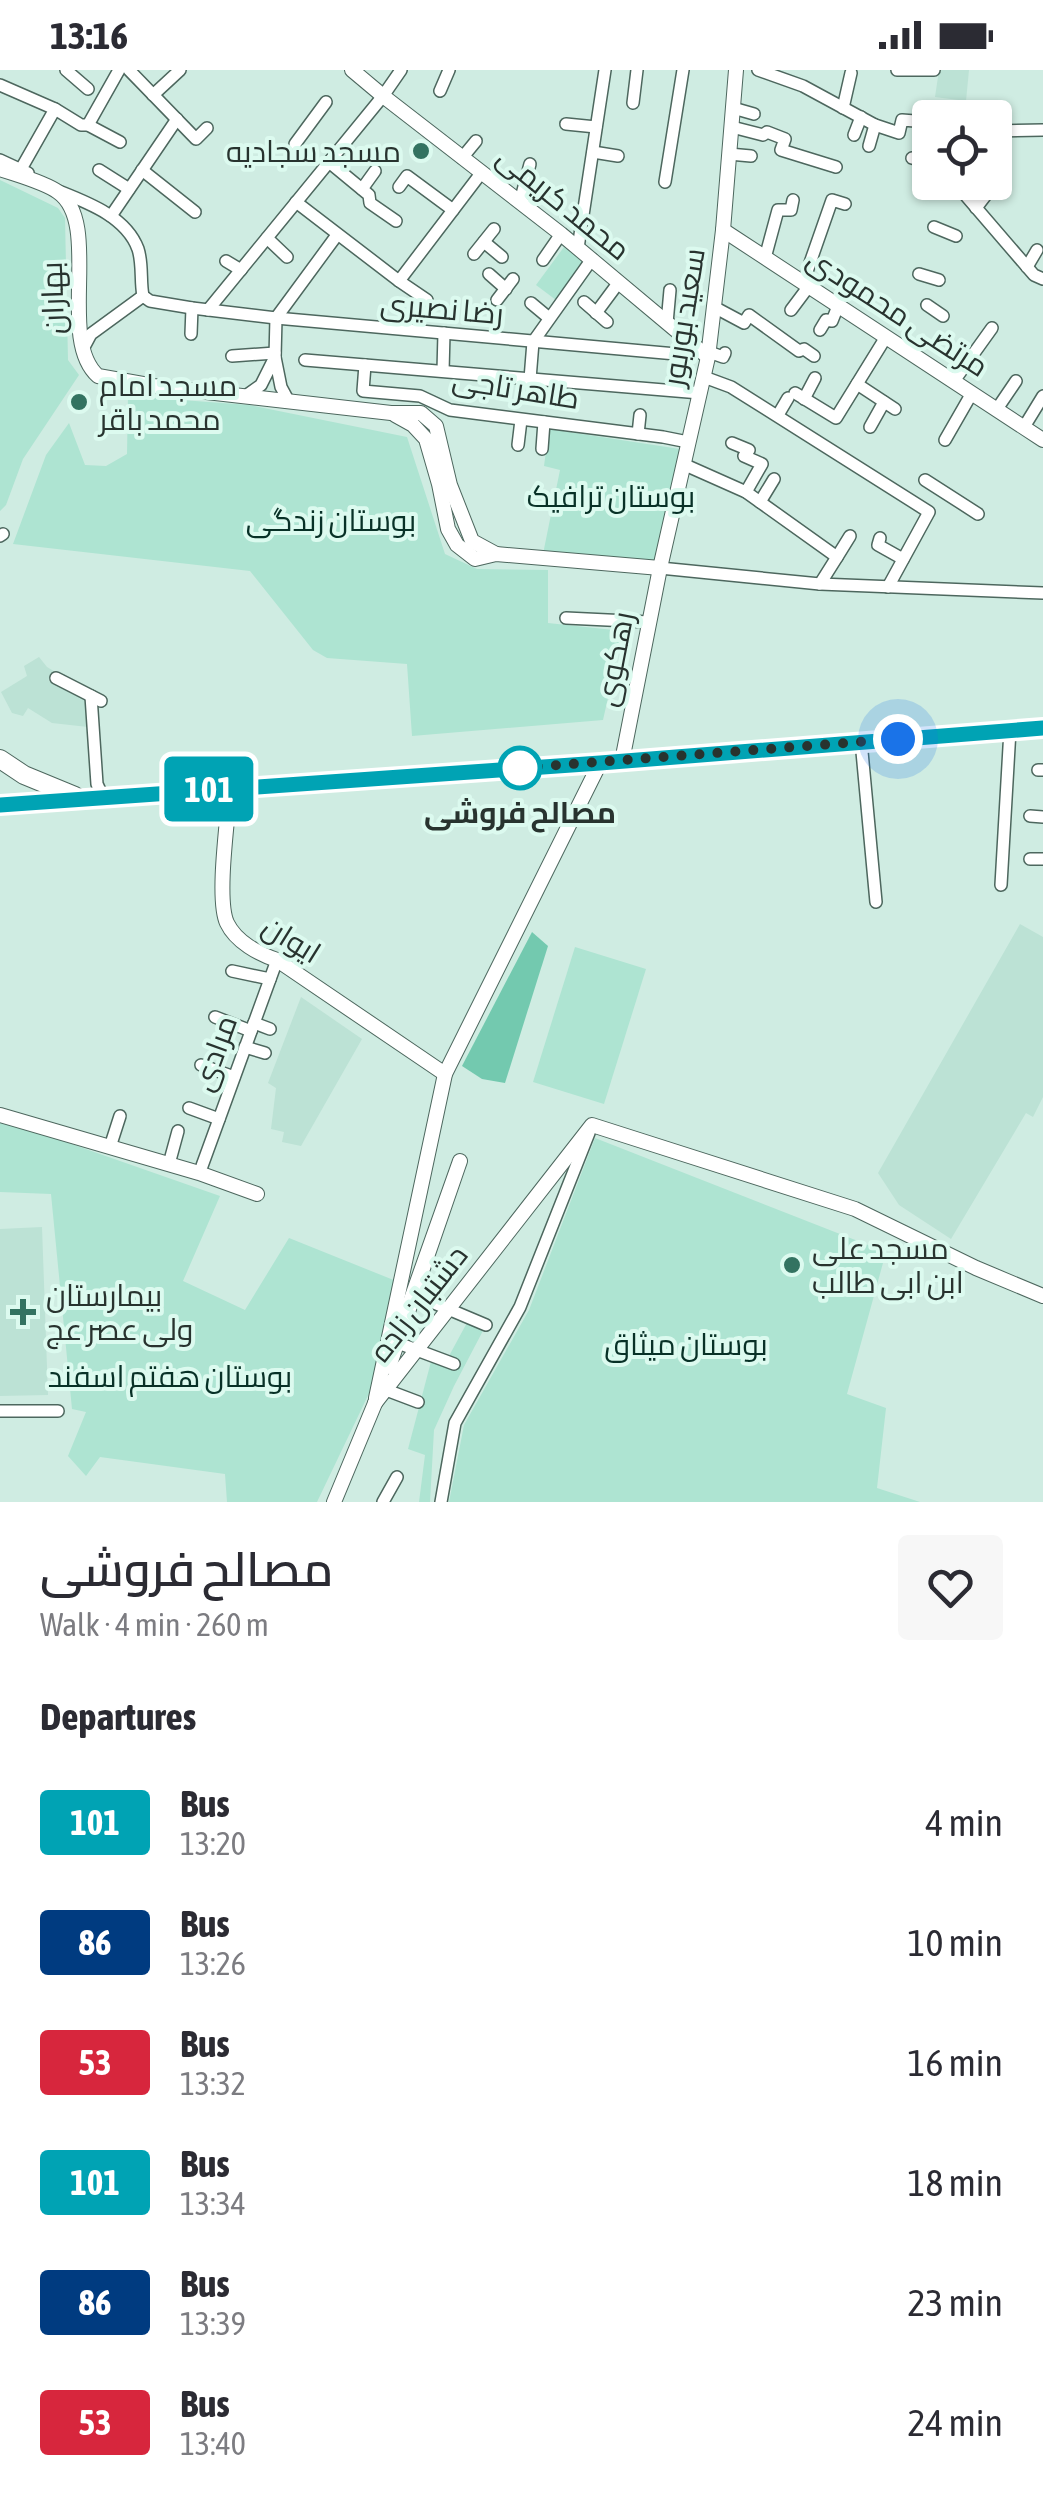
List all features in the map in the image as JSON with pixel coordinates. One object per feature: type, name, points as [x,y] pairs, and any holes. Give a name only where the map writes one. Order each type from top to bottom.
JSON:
[{"type":"main road","points":[[0,805],[1043,728]]},
{"type":"main road","points":[[0,758],[24,774],[81,798]]},
{"type":"street","points":[[74,138],[119,70]]},
{"type":"street","points":[[129,70],[196,139],[207,128]]},
{"type":"street","points":[[153,95],[180,70]]},
{"type":"street","name":"محمد کریمی","points":[[352,70],[459,151],[708,355]]},
{"type":"street","points":[[208,310],[401,70]]},
{"type":"street","points":[[440,91],[449,70]]},
{"type":"street","points":[[578,248],[605,70]]},
{"type":"street","points":[[632,103],[637,70]]},
{"type":"street","points":[[666,182],[683,70]]},
{"type":"street","name":"سعید بوربور","points":[[660,568],[708,355],[736,70]]},
{"type":"street","points":[[761,70],[803,86],[875,125],[899,133],[902,120],[912,121]]},
{"type":"street","points":[[897,70],[934,70]]},
{"type":"street","points":[[803,86],[807,72]]},
{"type":"street","points":[[844,108],[851,72]]},
{"type":"street","points":[[70,73],[88,89]]},
{"type":"street","points":[[0,84],[120,142]]},
{"type":"street","points":[[295,144],[326,102]]},
{"type":"street","points":[[733,108],[754,114]]},
{"type":"street","points":[[21,170],[55,109]]},
{"type":"street","points":[[854,135],[862,117]]},
{"type":"street","points":[[111,216],[177,119]]},
{"type":"street","points":[[566,124],[596,127]]},
{"type":"street","points":[[869,146],[875,125]]},
{"type":"street","points":[[732,127],[762,135],[767,132],[784,139],[782,150],[836,168]]},
{"type":"street","points":[[1012,131],[1043,130]]},
{"type":"street","points":[[459,151],[476,141]]},
{"type":"street","points":[[593,152],[618,156]]},
{"type":"street","points":[[730,154],[750,156]]},
{"type":"street","points":[[0,160],[57,191]]},
{"type":"street","points":[[329,162],[369,195],[370,203],[396,221]]},
{"type":"street","points":[[520,202],[530,164]]},
{"type":"street","points":[[0,169],[86,201],[111,216],[138,250],[143,296],[91,334],[82,352]]},
{"type":"street","points":[[98,170],[129,189]]},
{"type":"street","points":[[142,170],[195,212]]},
{"type":"street","points":[[362,189],[375,171]]},
{"type":"street","points":[[399,281],[482,172]]},
{"type":"street","points":[[400,187],[406,176],[452,210]]},
{"type":"street","name":"بهاران","points":[[57,191],[69,202],[78,238],[82,352],[90,369],[107,378],[247,395]]},
{"type":"street","points":[[765,258],[778,210],[791,210],[793,200]]},
{"type":"street","points":[[791,310],[806,284],[832,200],[845,204]]},
{"type":"street","points":[[970,200],[1034,274],[1043,279]]},
{"type":"street","points":[[976,208],[982,200]]},
{"type":"street","points":[[296,202],[427,300]]},
{"type":"street","points":[[934,227],[956,236]]},
{"type":"street","points":[[474,254],[494,229]]},
{"type":"street","name":"مرتضی محمودی","points":[[723,230],[1043,440]]},
{"type":"street","points":[[543,260],[561,234]]},
{"type":"street","points":[[288,400],[281,387],[275,355],[276,318],[338,235]]},
{"type":"street","points":[[267,238],[288,257]]},
{"type":"street","points":[[484,242],[502,257]]},
{"type":"street","points":[[1027,266],[1037,250]]},
{"type":"street","points":[[530,379],[532,342],[592,259]]},
{"type":"street","points":[[226,262],[241,270]]},
{"type":"street","points":[[489,274],[510,284],[497,300]]},
{"type":"street","points":[[919,274],[939,280]]},
{"type":"street","points":[[596,313],[619,282]]},
{"type":"street","points":[[666,322],[670,290]]},
{"type":"street","name":"رضا نصیری","points":[[143,296],[150,301],[192,308],[276,318],[686,356]]},
{"type":"street","points":[[584,302],[607,322]]},
{"type":"street","points":[[531,303],[549,318]]},
{"type":"street","points":[[927,304],[943,316]]},
{"type":"street","points":[[820,330],[826,320],[832,321],[838,306]]},
{"type":"street","points":[[714,307],[744,323],[749,315],[799,351],[814,356]]},
{"type":"street","points":[[192,308],[192,334]]},
{"type":"street","points":[[954,381],[992,328]]},
{"type":"street","points":[[443,372],[444,334]]},
{"type":"street","points":[[796,397],[836,418],[886,337]]},
{"type":"street","points":[[708,355],[723,357],[726,353]]},
{"type":"street","points":[[232,356],[275,355]]},
{"type":"street","points":[[247,395],[261,385],[275,355]]},
{"type":"street","points":[[305,360],[700,393]]},
{"type":"street","name":"طاهر تاجی","points":[[365,365],[363,391],[420,396],[450,410],[688,442]]},
{"type":"street","points":[[704,376],[778,415],[929,512]]},
{"type":"street","points":[[778,415],[816,378]]},
{"type":"street","points":[[997,410],[1016,381]]},
{"type":"street","points":[[857,384],[890,406],[870,427]]},
{"type":"street","points":[[945,440],[972,393]]},
{"type":"street","points":[[247,395],[390,413],[421,413],[436,426],[450,485],[472,541],[496,554]]},
{"type":"street","points":[[1024,428],[1043,396]]},
{"type":"street","points":[[436,426],[450,410]]},
{"type":"street","points":[[390,413],[413,425],[426,439],[448,529],[457,545],[475,559],[496,554],[820,584],[1043,594]]},
{"type":"street","points":[[638,434],[640,416]]},
{"type":"street","points":[[518,445],[522,420]]},
{"type":"street","points":[[542,449],[544,422]]},
{"type":"street","points":[[732,444],[749,450],[744,456],[762,464],[746,492]]},
{"type":"street","points":[[683,464],[746,492],[837,557]]},
{"type":"street","points":[[760,502],[774,478]]},
{"type":"street","points":[[925,480],[978,514]]},
{"type":"street","points":[[888,586],[940,489]]},
{"type":"street","points":[[820,584],[850,536]]},
{"type":"street","points":[[880,538],[878,545],[903,559]]},
{"type":"street","name":"رهکوی","points":[[622,761],[660,568]]},
{"type":"street","points":[[566,618],[649,622]]},
{"type":"street","points":[[56,678],[96,698],[97,784],[103,797]]},
{"type":"street","points":[[1002,886],[1010,730]]},
{"type":"street","points":[[860,742],[876,902]]},
{"type":"street","name":"دشتبان زاده","points":[[374,1404],[445,1074],[600,763]]},
{"type":"street","name":"ایوان","points":[[230,788],[221,906],[228,927],[256,952],[277,960],[445,1074]]},
{"type":"street","name":"مرادی","points":[[201,1170],[277,960]]},
{"type":"street","points":[[232,971],[270,979]]},
{"type":"street","points":[[214,1017],[270,1029]]},
{"type":"street","points":[[245,1047],[265,1053]]},
{"type":"street","points":[[201,1065],[234,1078]]},
{"type":"street","points":[[189,1108],[219,1118]]},
{"type":"street","points":[[0,1115],[201,1170],[257,1194]]},
{"type":"street","points":[[110,1147],[120,1116]]},
{"type":"street","points":[[441,1502],[456,1423],[520,1307],[592,1125],[855,1209],[1043,1296]]},
{"type":"street","name":"دشتبان زاده","points":[[374,1404],[592,1125]]},
{"type":"street","points":[[169,1164],[178,1131]]},
{"type":"street","points":[[338,1501],[460,1161],[415,1295],[374,1404]]},
{"type":"street","points":[[415,1295],[486,1325]]},
{"type":"street","points":[[398,1343],[454,1364]]},
{"type":"street","points":[[381,1388],[418,1402]]},
{"type":"street","points":[[0,1412],[58,1410]]},
{"type":"street","points":[[383,1502],[397,1477]]},
{"type":"shaded area","points":[[939,70],[969,70],[966,100],[935,97]]},
{"type":"shaded area","points":[[39,657],[57,673],[48,680],[86,699],[88,727],[52,723],[28,708],[23,716],[12,713],[1,692],[27,676],[24,666]]},
{"type":"shaded area","points":[[1020,924],[1043,937],[1043,1097],[1033,1117],[1026,1113],[951,1239],[899,1205],[878,1173]]},
{"type":"shaded area","points":[[301,997],[362,1039],[301,1146],[282,1142],[284,1132],[271,1129],[276,1088],[268,1083]]},
{"type":"shaded area","name":"بیمارستان ولی عصر عج","points":[[42,1227],[48,1395],[0,1396],[0,1229]]},
{"type":"green space","points":[[0,180],[58,208],[65,218],[68,360],[79,375],[23,459],[6,505],[0,511]]},
{"type":"green space","points":[[564,247],[584,261],[556,300],[536,285]]},
{"type":"green space","name":"بوستان زندگی","points":[[128,396],[249,405],[407,437],[445,554],[477,569],[548,570],[548,623],[623,631],[603,720],[412,736],[407,664],[327,658],[313,650],[250,571],[13,544],[46,455],[69,423],[85,465],[106,466],[127,454]]},
{"type":"green space","name":"بوستان ترافیک","points":[[549,429],[680,449],[657,563],[543,554],[560,470],[544,466]]},
{"type":"green space","points":[[532,932],[548,946],[505,1083],[482,1079],[462,1066]]},
{"type":"green space","points":[[575,947],[646,969],[604,1104],[533,1082]]},
{"type":"green space","name":"بوستان هفتم اسفند","points":[[0,1119],[220,1196],[183,1281],[245,1310],[289,1238],[406,1285],[374,1383],[317,1502],[227,1502],[225,1474],[100,1457],[86,1476],[68,1456],[86,1412],[72,1409],[51,1194],[0,1192]]},
{"type":"green space","name":"بوستان میثاق","points":[[595,1138],[886,1252],[847,1394],[886,1408],[877,1488],[920,1502],[449,1502],[464,1425],[529,1310]]},
{"type":"green space","points":[[469,1319],[486,1325],[434,1430],[430,1502],[419,1502],[425,1455],[408,1449],[433,1354],[449,1356]]},
{"type":"bus line","name":"101","points":[[0,805],[1043,728]]},
{"type":"place","name":"مسجد سجادیه","points":[[421,151]]},
{"type":"place","name":"مسجد امام محمد باقر","points":[[79,402]]},
{"type":"place","name":"مصالح فروشی","points":[[520,768]]},
{"type":"place","name":"مسجد علی ابن ابی طالب","points":[[792,1265]]},
{"type":"place","name":"بیمارستان ولی عصر عج","points":[[23,1312]]},
{"type":"route","points":[[520,768],[898,739]]}]
